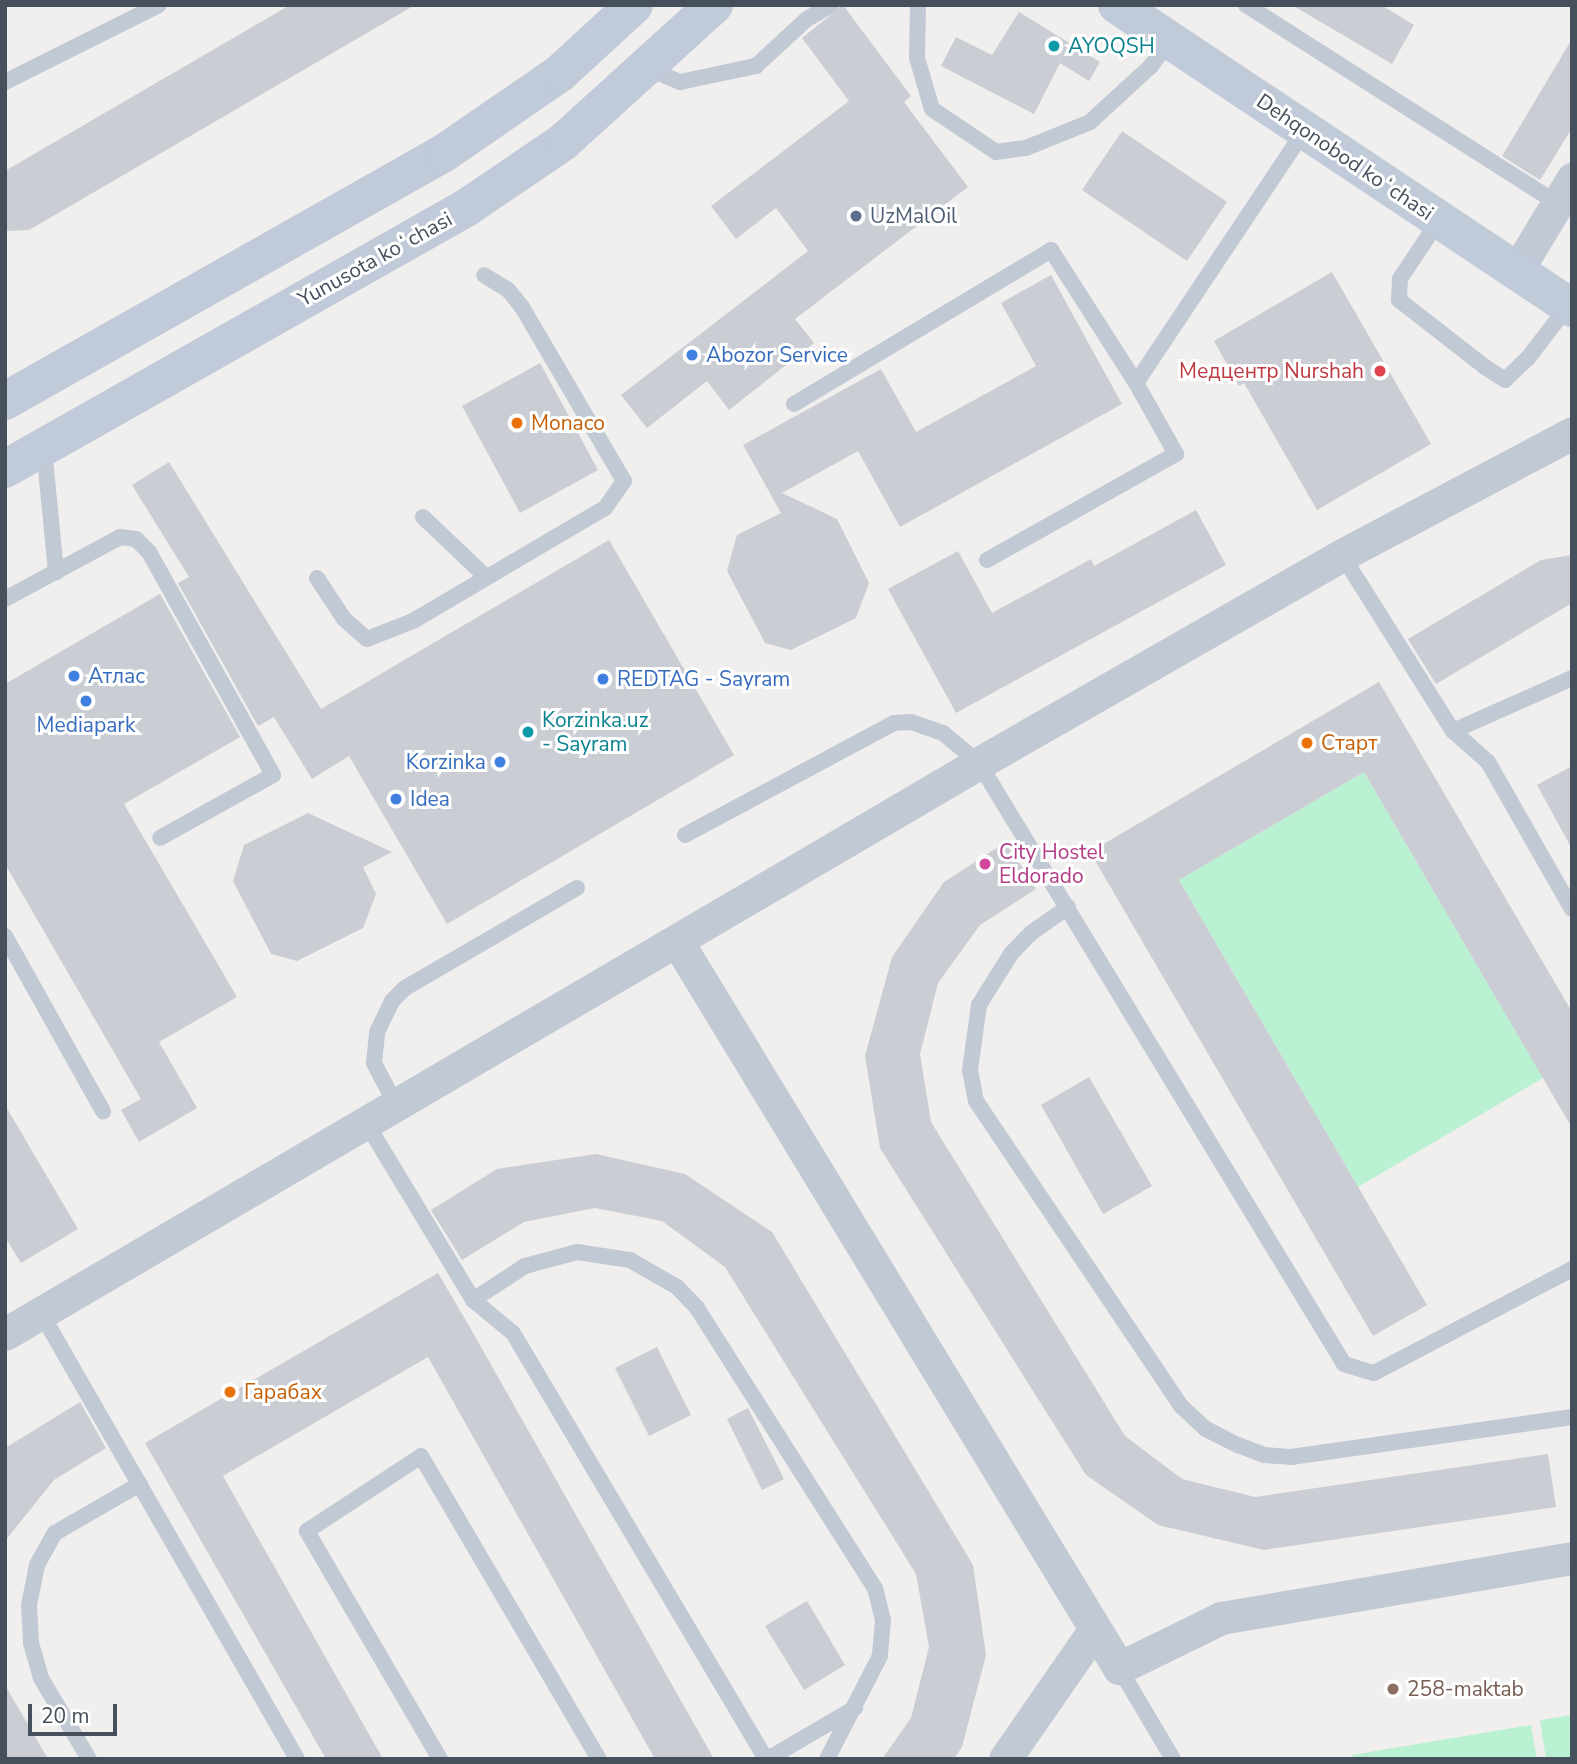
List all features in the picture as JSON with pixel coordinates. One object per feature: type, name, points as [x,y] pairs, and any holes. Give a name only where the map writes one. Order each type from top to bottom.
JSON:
[{"type":"main road","points":[[5,401],[444,153],[559,74],[634,5]]},
{"type":"main road","name":"Yunusota koʻchasi","points":[[5,469],[466,208],[563,142],[648,68],[714,5]]},
{"type":"main road","name":"Dehqonobod koʻchasi","points":[[1117,5],[1570,307]]},
{"type":"street","points":[[1517,272],[1567,198]]},
{"type":"street","points":[[5,1334],[397,1107],[979,763],[1342,555],[1572,433]]},
{"type":"street","points":[[677,941],[1119,1668],[1220,1618],[1572,1558]]},
{"type":"street","points":[[1005,1759],[1095,1629]]},
{"type":"lane","points":[[5,82],[159,5]]},
{"type":"lane","points":[[648,68],[680,82],[756,66],[807,19],[831,5]]},
{"type":"lane","points":[[918,5],[917,58],[932,109],[996,152],[1026,148],[1090,122],[1151,66],[1170,40]]},
{"type":"lane","points":[[1246,5],[1567,198]]},
{"type":"lane","points":[[1136,383],[1305,130]]},
{"type":"lane","points":[[1439,220],[1400,279],[1399,300],[1485,367],[1505,380],[1528,358],[1570,307]]},
{"type":"lane","points":[[793,404],[1051,250],[1136,383],[1176,454],[987,559]]},
{"type":"lane","points":[[317,578],[344,619],[367,639],[413,621],[485,576],[606,508],[624,481],[522,307],[508,290],[484,275]]},
{"type":"lane","points":[[44,447],[56,572]]},
{"type":"lane","points":[[424,517],[485,576]]},
{"type":"lane","points":[[5,599],[120,537],[136,539],[149,552],[273,775],[263,783],[160,838]]},
{"type":"lane","points":[[1342,555],[1453,731],[1488,762],[1572,909]]},
{"type":"lane","points":[[1453,731],[1572,678]]},
{"type":"lane","points":[[685,835],[894,723],[911,722],[943,733],[979,763],[1344,1364],[1374,1373],[1572,1269]]},
{"type":"lane","points":[[397,1107],[374,1063],[377,1032],[392,1001],[405,988],[577,888]]},
{"type":"lane","points":[[1068,907],[1031,933],[993,977],[979,1005],[972,1038],[971,1070],[976,1101],[1181,1406],[1206,1429],[1238,1445],[1264,1455],[1291,1457],[1572,1417]]},
{"type":"lane","points":[[5,936],[103,1111]]},
{"type":"lane","points":[[367,1124],[473,1300],[513,1334],[767,1759],[855,1708]]},
{"type":"lane","points":[[473,1300],[525,1266],[577,1252],[631,1260],[677,1287],[697,1308],[875,1588],[883,1620],[880,1656],[828,1759]]},
{"type":"lane","points":[[41,1313],[297,1759]]},
{"type":"lane","points":[[440,1759],[307,1531],[421,1456],[599,1759]]},
{"type":"lane","points":[[89,1759],[41,1678],[31,1642],[32,1592],[37,1565],[55,1533],[140,1484]]},
{"type":"lane","points":[[1119,1668],[1173,1759]]},
{"type":"green space","points":[[1364,772],[1543,1078],[1358,1187],[1179,880]]},
{"type":"green space","points":[[1572,1715],[1572,1759],[1546,1759],[1540,1720]]},
{"type":"green space","points":[[1531,1725],[1537,1759],[1353,1759],[1352,1755]]},
{"type":"building","points":[[290,5],[415,5],[29,230],[5,231],[5,171]]},
{"type":"building","points":[[843,5],[911,96],[904,102],[968,187],[795,319],[814,343],[729,410],[707,381],[647,428],[621,395],[808,251],[776,208],[736,239],[711,206],[849,101],[802,38]]},
{"type":"building","points":[[1292,5],[1381,5],[1414,25],[1392,64]]},
{"type":"building","points":[[1019,12],[1100,62],[1089,81],[1060,63],[1034,114],[941,66],[956,37],[992,55]]},
{"type":"building","points":[[1572,39],[1572,128],[1540,180],[1502,156]]},
{"type":"building","points":[[1122,131],[1227,202],[1187,261],[1082,190]]},
{"type":"building","points":[[1332,272],[1431,444],[1317,510],[1244,383],[1239,386],[1214,341]]},
{"type":"building","points":[[1051,275],[1122,404],[900,527],[858,451],[782,493],[837,519],[869,583],[856,618],[791,650],[765,643],[727,571],[737,535],[781,513],[743,445],[881,369],[916,432],[1036,366],[1001,303]]},
{"type":"building","points":[[540,363],[598,470],[520,513],[462,406]]},
{"type":"building","name":"Korzinka.uz - Sayram","points":[[169,462],[321,709],[609,540],[734,755],[447,924],[349,756],[312,779],[274,717],[258,726],[178,583],[189,577],[132,485]]},
{"type":"building","points":[[1196,510],[1226,565],[956,713],[888,589],[958,551],[992,613],[1091,559],[1094,566]]},
{"type":"building","points":[[1572,555],[1572,603],[1436,684],[1408,639],[1541,560]]},
{"type":"building","points":[[160,594],[240,737],[124,804],[237,997],[159,1042],[197,1108],[139,1142],[121,1110],[141,1099],[5,864],[5,684]]},
{"type":"building","points":[[1379,682],[1572,1012],[1572,1128],[1364,772],[1179,880],[1427,1305],[1373,1336],[1090,852]]},
{"type":"building","points":[[1572,766],[1572,849],[1537,785]]},
{"type":"building","points":[[308,813],[392,852],[363,867],[376,894],[363,928],[297,961],[271,954],[233,881],[244,845]]},
{"type":"building","points":[[1006,842],[1036,889],[980,925],[938,983],[920,1054],[931,1122],[1125,1436],[1182,1479],[1255,1497],[1548,1454],[1556,1507],[1264,1550],[1158,1525],[1086,1475],[880,1148],[865,1056],[892,957],[944,882]]},
{"type":"building","points":[[1089,1077],[1152,1186],[1103,1214],[1041,1105]]},
{"type":"building","points":[[5,1105],[78,1229],[21,1263],[5,1237]]},
{"type":"building","points":[[596,1154],[685,1174],[772,1232],[973,1565],[986,1655],[962,1747],[954,1759],[882,1759],[911,1718],[929,1647],[916,1574],[725,1267],[662,1221],[595,1208],[524,1222],[462,1260],[431,1210],[497,1169]]},
{"type":"building","points":[[438,1273],[714,1759],[655,1759],[428,1357],[223,1476],[383,1759],[326,1759],[145,1443]]},
{"type":"building","points":[[657,1347],[691,1415],[649,1436],[615,1368]]},
{"type":"building","points":[[80,1402],[106,1448],[54,1480],[5,1541],[5,1448]]},
{"type":"building","points":[[748,1408],[784,1479],[762,1490],[727,1419]]},
{"type":"building","points":[[807,1601],[845,1665],[804,1690],[765,1626]]},
{"type":"building","points":[[5,1685],[48,1759],[5,1759]]},
{"type":"place","name":"AYOQSH","points":[[1054,46]]},
{"type":"place","name":"UzMalOil","points":[[856,216]]},
{"type":"place","name":"Abozor Service","points":[[692,355]]},
{"type":"place","name":"Медцентр Nurshah","points":[[1380,371]]},
{"type":"place","name":"Monaco","points":[[517,423]]},
{"type":"place","name":"Атлас","points":[[74,676]]},
{"type":"place","name":"REDTAG - Sayram","points":[[603,679]]},
{"type":"place","name":"Mediapark","points":[[86,701]]},
{"type":"place","name":"Korzinka.uz - Sayram","points":[[528,732]]},
{"type":"place","name":"Старт","points":[[1307,743]]},
{"type":"place","name":"Korzinka","points":[[500,762]]},
{"type":"place","name":"Idea","points":[[396,799]]},
{"type":"place","name":"City Hostel Eldorado","points":[[985,864]]},
{"type":"place","name":"Гарабах","points":[[230,1392]]},
{"type":"place","name":"258-maktab","points":[[1393,1689]]}]
